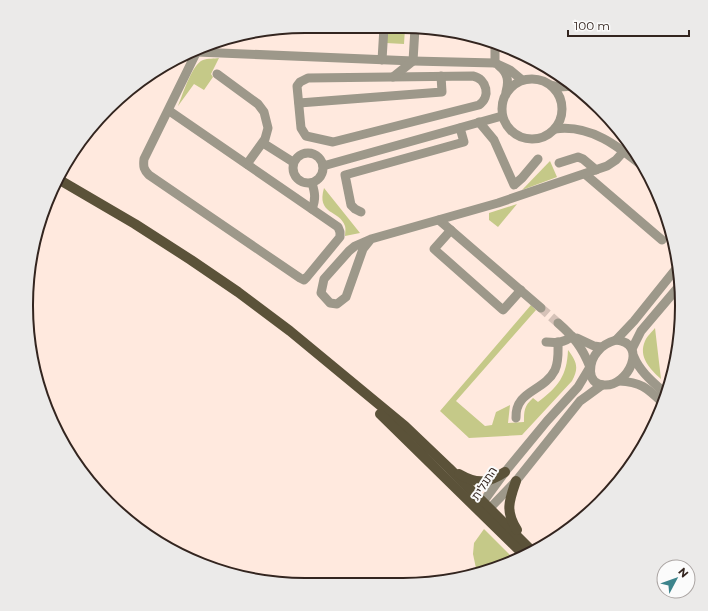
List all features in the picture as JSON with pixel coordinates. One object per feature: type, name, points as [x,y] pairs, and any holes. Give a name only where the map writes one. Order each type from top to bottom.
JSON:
[{"type":"main road","points":[[63,182],[135,224],[191,260],[238,292],[303,342],[405,426],[449,468],[485,507],[521,551]]},
{"type":"main road","points":[[303,342],[386,420],[528,547]]},
{"type":"main road","points":[[449,468],[466,478],[480,482],[490,480],[505,472]]},
{"type":"main road","points":[[516,481],[509,502],[509,512],[511,520],[525,543]]},
{"type":"street","points":[[382,60],[384,33]]},
{"type":"street","points":[[393,77],[413,61],[415,34]]},
{"type":"street","points":[[495,49],[495,63],[507,75],[509,83],[503,101],[502,116],[507,126],[513,133],[521,138],[530,140],[540,139],[555,129],[562,116],[563,108],[557,92],[551,85]]},
{"type":"street","points":[[209,51],[382,60],[495,63],[510,70],[522,80]]},
{"type":"street","points":[[168,110],[338,226],[340,237],[304,280],[162,184],[144,170],[144,159],[168,110],[195,57]]},
{"type":"street","points":[[217,74],[258,104],[264,112],[268,128],[267,134],[263,143],[247,164]]},
{"type":"street","points":[[299,103],[442,92],[441,76]]},
{"type":"street","points":[[441,76],[478,77],[483,80],[485,85],[486,97],[479,105],[333,142],[306,136],[301,128],[297,86],[300,82],[308,78],[441,76]]},
{"type":"street","points":[[506,93],[513,85],[522,80],[532,78],[542,80],[551,85],[565,87]]},
{"type":"street","points":[[561,100],[570,91]]},
{"type":"street","points":[[323,166],[502,116]]},
{"type":"street","points":[[562,116],[576,129]]},
{"type":"street","points":[[479,122],[494,140],[514,185],[538,159]]},
{"type":"street","points":[[361,212],[351,205],[344,175],[464,142],[460,128]]},
{"type":"street","points":[[555,129],[576,129],[602,137],[630,156]]},
{"type":"street","points":[[263,143],[293,162]]},
{"type":"street","points":[[371,239],[363,248],[346,297],[337,304],[330,303],[321,293],[324,279],[355,246],[371,239],[439,220],[585,174],[613,162],[624,151]]},
{"type":"street","points":[[311,153],[320,159],[323,166],[320,177],[312,183],[302,183],[293,172],[293,162],[300,154],[311,153]]},
{"type":"street","points":[[559,163],[578,157],[584,159],[596,170]]},
{"type":"street","points":[[585,174],[662,240]]},
{"type":"street","points":[[312,183],[315,193],[315,201],[312,209]]},
{"type":"street","points":[[439,220],[541,308]]},
{"type":"street","points":[[451,230],[434,249],[503,310],[521,290]]},
{"type":"street","points":[[590,367],[594,356],[601,347],[616,340],[634,321],[673,272]]},
{"type":"street","points":[[558,323],[580,346],[590,367],[590,372],[594,380],[602,386],[608,386],[619,381],[629,369],[635,340],[643,328],[674,292]]},
{"type":"street","points":[[572,336],[587,344],[601,347]]},
{"type":"street","points":[[546,342],[567,341],[572,336]]},
{"type":"street","points":[[616,340],[625,342],[633,353],[637,364],[662,390]]},
{"type":"street","points":[[516,418],[518,403],[522,398],[541,386],[555,370],[558,355],[558,342]]},
{"type":"street","name":"התגלית","points":[[485,507],[505,472],[547,421],[578,387],[590,367]]},
{"type":"street","points":[[619,381],[633,382],[641,385],[659,399]]},
{"type":"street","name":"התגלית","points":[[485,507],[516,481],[580,401],[602,386]]},
{"type":"green space","points":[[387,33],[405,33],[404,44],[386,43]]},
{"type":"green space","points":[[219,58],[211,74],[213,77],[204,90],[194,84],[178,106],[188,80],[195,67],[205,59]]},
{"type":"green space","points":[[550,161],[557,177],[522,190]]},
{"type":"green space","points":[[324,188],[360,233],[345,236],[345,227],[342,221],[326,208],[323,203],[322,197]]},
{"type":"green space","points":[[517,204],[498,227],[489,220],[489,213]]},
{"type":"green space","points":[[531,305],[536,310],[456,401],[485,426],[492,425],[496,412],[510,405],[508,423],[524,422],[525,409],[530,401],[533,398],[538,402],[556,386],[560,380],[566,367],[568,350],[576,365],[576,372],[572,381],[522,435],[469,438],[440,411]]},
{"type":"green space","points":[[655,328],[661,379],[649,367],[643,352],[646,339]]},
{"type":"green space","points":[[484,529],[510,555],[476,568],[473,554],[474,543]]},
{"type":"tunnel","points":[[541,308],[558,323]]}]
